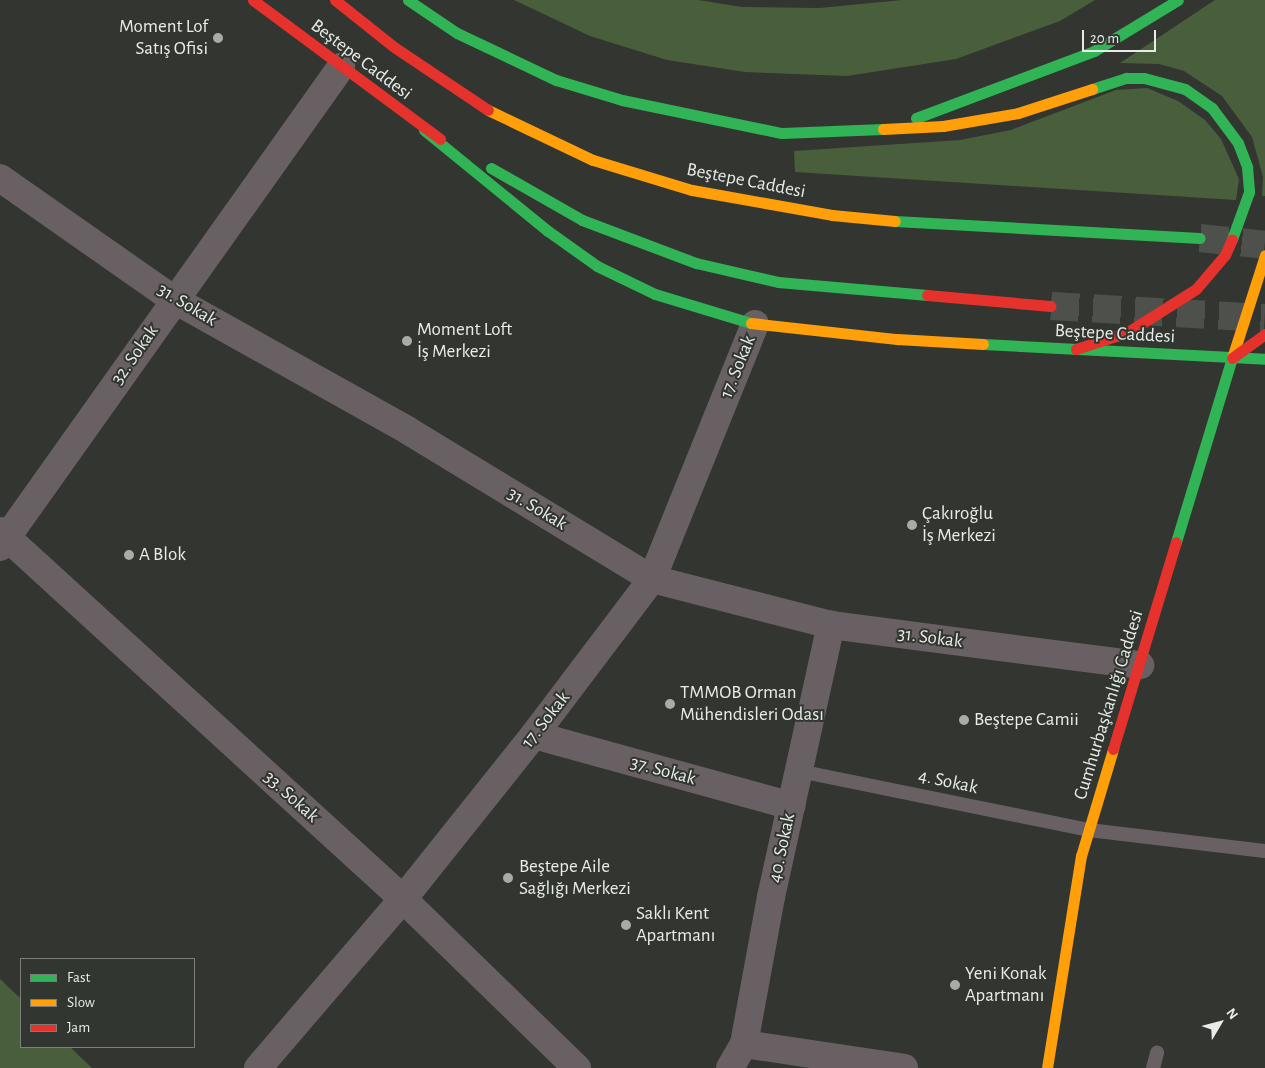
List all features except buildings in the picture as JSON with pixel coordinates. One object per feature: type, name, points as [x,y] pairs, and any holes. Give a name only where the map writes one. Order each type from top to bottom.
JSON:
[{"type":"main road","name":"Beştepe Caddesi","points":[[253,0],[424,130],[548,231],[597,266],[655,294],[755,324],[896,339],[1265,359]]},
{"type":"main road","name":"Beştepe Caddesi","points":[[335,0],[394,47],[492,112],[592,160],[692,190],[823,213],[900,221],[1200,238]]},
{"type":"main road","points":[[408,0],[457,33],[556,80],[622,100],[782,133],[943,126],[1018,114],[1126,78],[1144,78],[1185,89],[1212,108],[1226,124],[1238,143],[1247,168],[1249,192],[1225,255],[1196,289],[1152,318],[1128,332],[1076,349]]},
{"type":"main road","points":[[884,130],[1094,51],[1178,0]]},
{"type":"main road","name":"Beştepe Caddesi","points":[[424,130],[582,220],[696,262],[778,282],[1051,306]]},
{"type":"main road","name":"Cumhurbaşkanlığı Caddesi","points":[[1047,1068],[1081,856],[1265,255]]},
{"type":"main road","points":[[1232,358],[1265,334]]},
{"type":"street","name":"32. Sokak","points":[[2,538],[341,67]]},
{"type":"street","name":"31. Sokak","points":[[0,178],[174,299],[407,430],[652,579],[831,625],[1140,665]]},
{"type":"street","name":"17. Sokak","points":[[258,1068],[403,899],[534,735],[652,579],[755,324]]},
{"type":"street","name":"33. Sokak","points":[[2,538],[403,899],[577,1068]]},
{"type":"street","name":"40. Sokak","points":[[730,1068],[744,1044],[791,806],[831,625]]},
{"type":"street","name":"37. Sokak","points":[[534,735],[791,806]]},
{"type":"street","points":[[744,1044],[904,1068]]},
{"type":"lane","name":"4. Sokak","points":[[799,771],[1089,830],[1265,851]]},
{"type":"lane","points":[[1153,1068],[1157,1052]]},
{"type":"green space","points":[[514,0],[698,0],[742,7],[820,8],[902,0],[1095,0],[1060,21],[956,59],[847,76],[745,72],[667,60],[590,36]]},
{"type":"green space","points":[[1215,0],[1265,0],[1265,196],[1262,196],[1263,177],[1252,137],[1222,96],[1184,71],[1159,64],[1120,63]]},
{"type":"green space","points":[[1147,88],[1178,101],[1205,120],[1221,139],[1239,179],[1236,200],[795,172],[794,151],[960,140],[1011,130],[1116,90]]},
{"type":"green space","points":[[0,979],[20,998],[20,1048],[71,1048],[92,1068],[0,1068]]},
{"type":"tunnel","points":[[1200,238],[1265,245]]},
{"type":"tunnel","points":[[1051,306],[1265,318]]},
{"type":"traffic: fast","points":[[408,0],[457,33],[556,80],[622,100],[782,133],[883,129]]},
{"type":"traffic: fast","points":[[916,118],[1094,51],[1178,0]]},
{"type":"traffic: fast","points":[[1092,89],[1126,78],[1144,78],[1185,89],[1212,108],[1238,143],[1247,167],[1249,192],[1232,239]]},
{"type":"traffic: fast","points":[[424,130],[548,231],[597,266],[655,294],[751,323]]},
{"type":"traffic: fast","points":[[491,168],[582,220],[696,263],[778,282],[927,295]]},
{"type":"traffic: fast","points":[[895,221],[1200,238]]},
{"type":"traffic: fast","points":[[983,344],[1265,359]]},
{"type":"traffic: fast","points":[[1176,542],[1232,358]]},
{"type":"traffic: slow","points":[[883,129],[943,126],[1018,113],[1092,89]]},
{"type":"traffic: slow","points":[[488,110],[593,160],[692,190],[832,215],[895,221]]},
{"type":"traffic: slow","points":[[1232,358],[1265,255]]},
{"type":"traffic: slow","points":[[751,323],[897,339],[983,344]]},
{"type":"traffic: slow","points":[[1047,1068],[1081,856],[1113,749]]},
{"type":"traffic: jam","points":[[253,0],[440,139]]},
{"type":"traffic: jam","points":[[335,0],[394,47],[488,110]]},
{"type":"traffic: jam","points":[[1076,349],[1128,332],[1196,289],[1225,255],[1232,239]]},
{"type":"traffic: jam","points":[[927,295],[1051,306]]},
{"type":"traffic: jam","points":[[1232,358],[1265,334]]},
{"type":"traffic: jam","points":[[1113,749],[1176,542]]},
{"type":"place","name":"Moment Lof Satış Ofisi","points":[[218,38]]},
{"type":"place","name":"Moment Loft İş Merkezi","points":[[407,341]]},
{"type":"place","name":"Çakıroğlu İş Merkezi","points":[[912,525]]},
{"type":"place","name":"A Blok","points":[[129,555]]},
{"type":"place","name":"TMMOB Orman Mühendisleri Odası","points":[[670,704]]},
{"type":"place","name":"Beştepe Camii","points":[[964,720]]},
{"type":"place","name":"Beştepe Aile Sağlığı Merkezi","points":[[508,878]]},
{"type":"place","name":"Saklı Kent Apartmanı","points":[[626,925]]},
{"type":"place","name":"Yeni Konak Apartmanı","points":[[955,985]]}]
